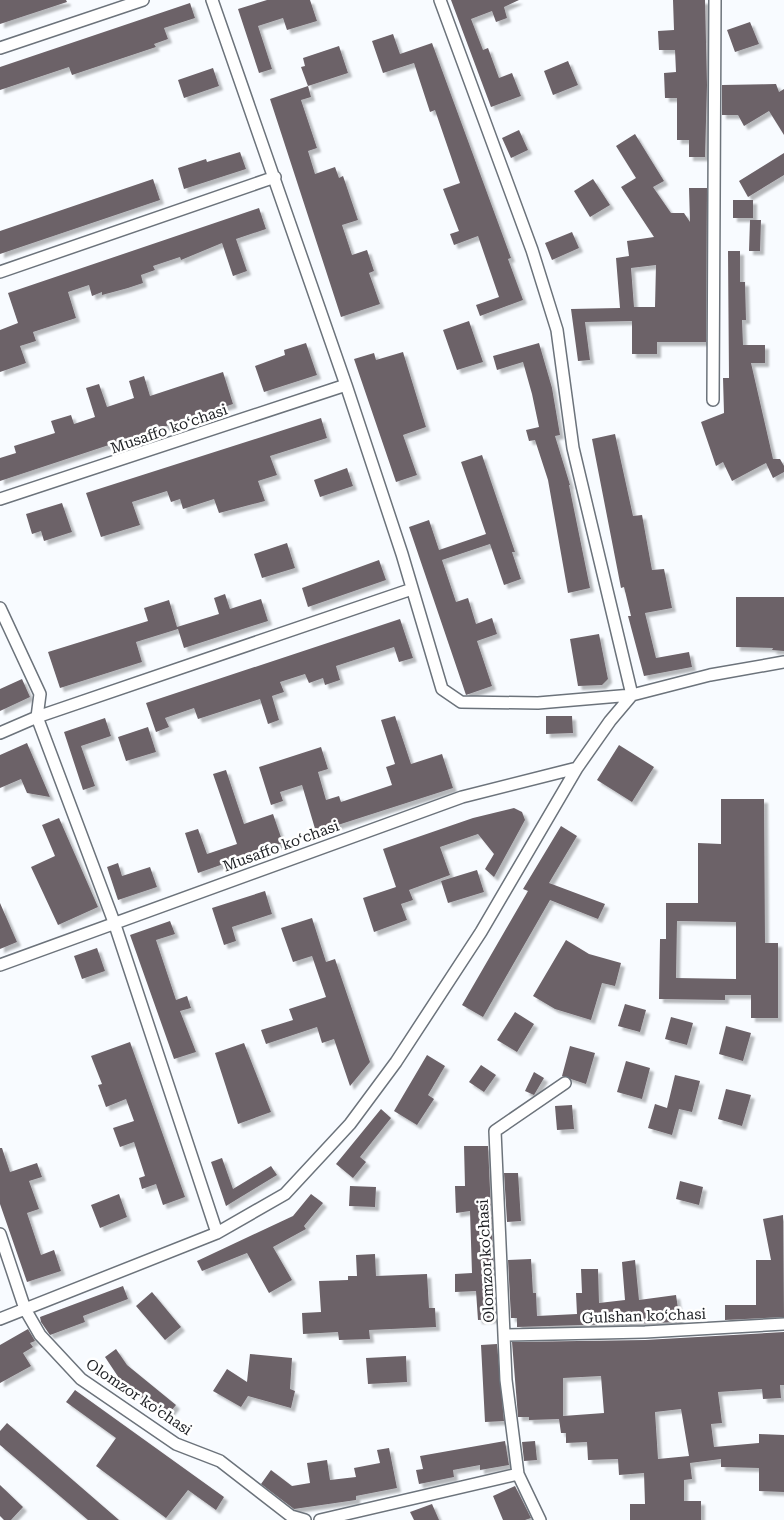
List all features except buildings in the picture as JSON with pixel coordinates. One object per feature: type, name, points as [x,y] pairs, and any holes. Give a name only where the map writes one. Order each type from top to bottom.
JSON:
[{"type":"street","points":[[0,48],[143,0]]},
{"type":"street","points":[[212,0],[346,385],[412,589],[442,689],[461,702],[538,702],[632,695],[710,675],[784,662]]},
{"type":"street","points":[[440,0],[532,250],[557,330],[573,448],[632,695]]},
{"type":"street","points":[[713,400],[715,0]]},
{"type":"street","points":[[0,272],[275,177]]},
{"type":"street","name":"Musaffo koʻchasi","points":[[0,499],[346,385]]},
{"type":"street","points":[[0,733],[37,717],[412,589]]},
{"type":"street","points":[[0,608],[40,694],[37,717],[114,922],[217,1233]]},
{"type":"street","points":[[0,1319],[103,1280],[217,1233],[285,1194],[350,1124],[396,1062],[481,932],[577,768],[610,721],[632,695]]},
{"type":"street","name":"Musaffo koʻchasi","points":[[0,965],[462,797],[577,768]]},
{"type":"street","name":"Olomzor ko'chasi","points":[[540,1520],[518,1474],[506,1380],[494,1130],[565,1083]]},
{"type":"street","name":"Olomzor ko'chasi","points":[[0,1234],[25,1309],[40,1335],[81,1379],[176,1444],[220,1460],[291,1516],[305,1520]]},
{"type":"street","name":"Gulshan koʻchasi","points":[[505,1335],[645,1332],[784,1324]]},
{"type":"street","points":[[320,1520],[518,1474]]}]
